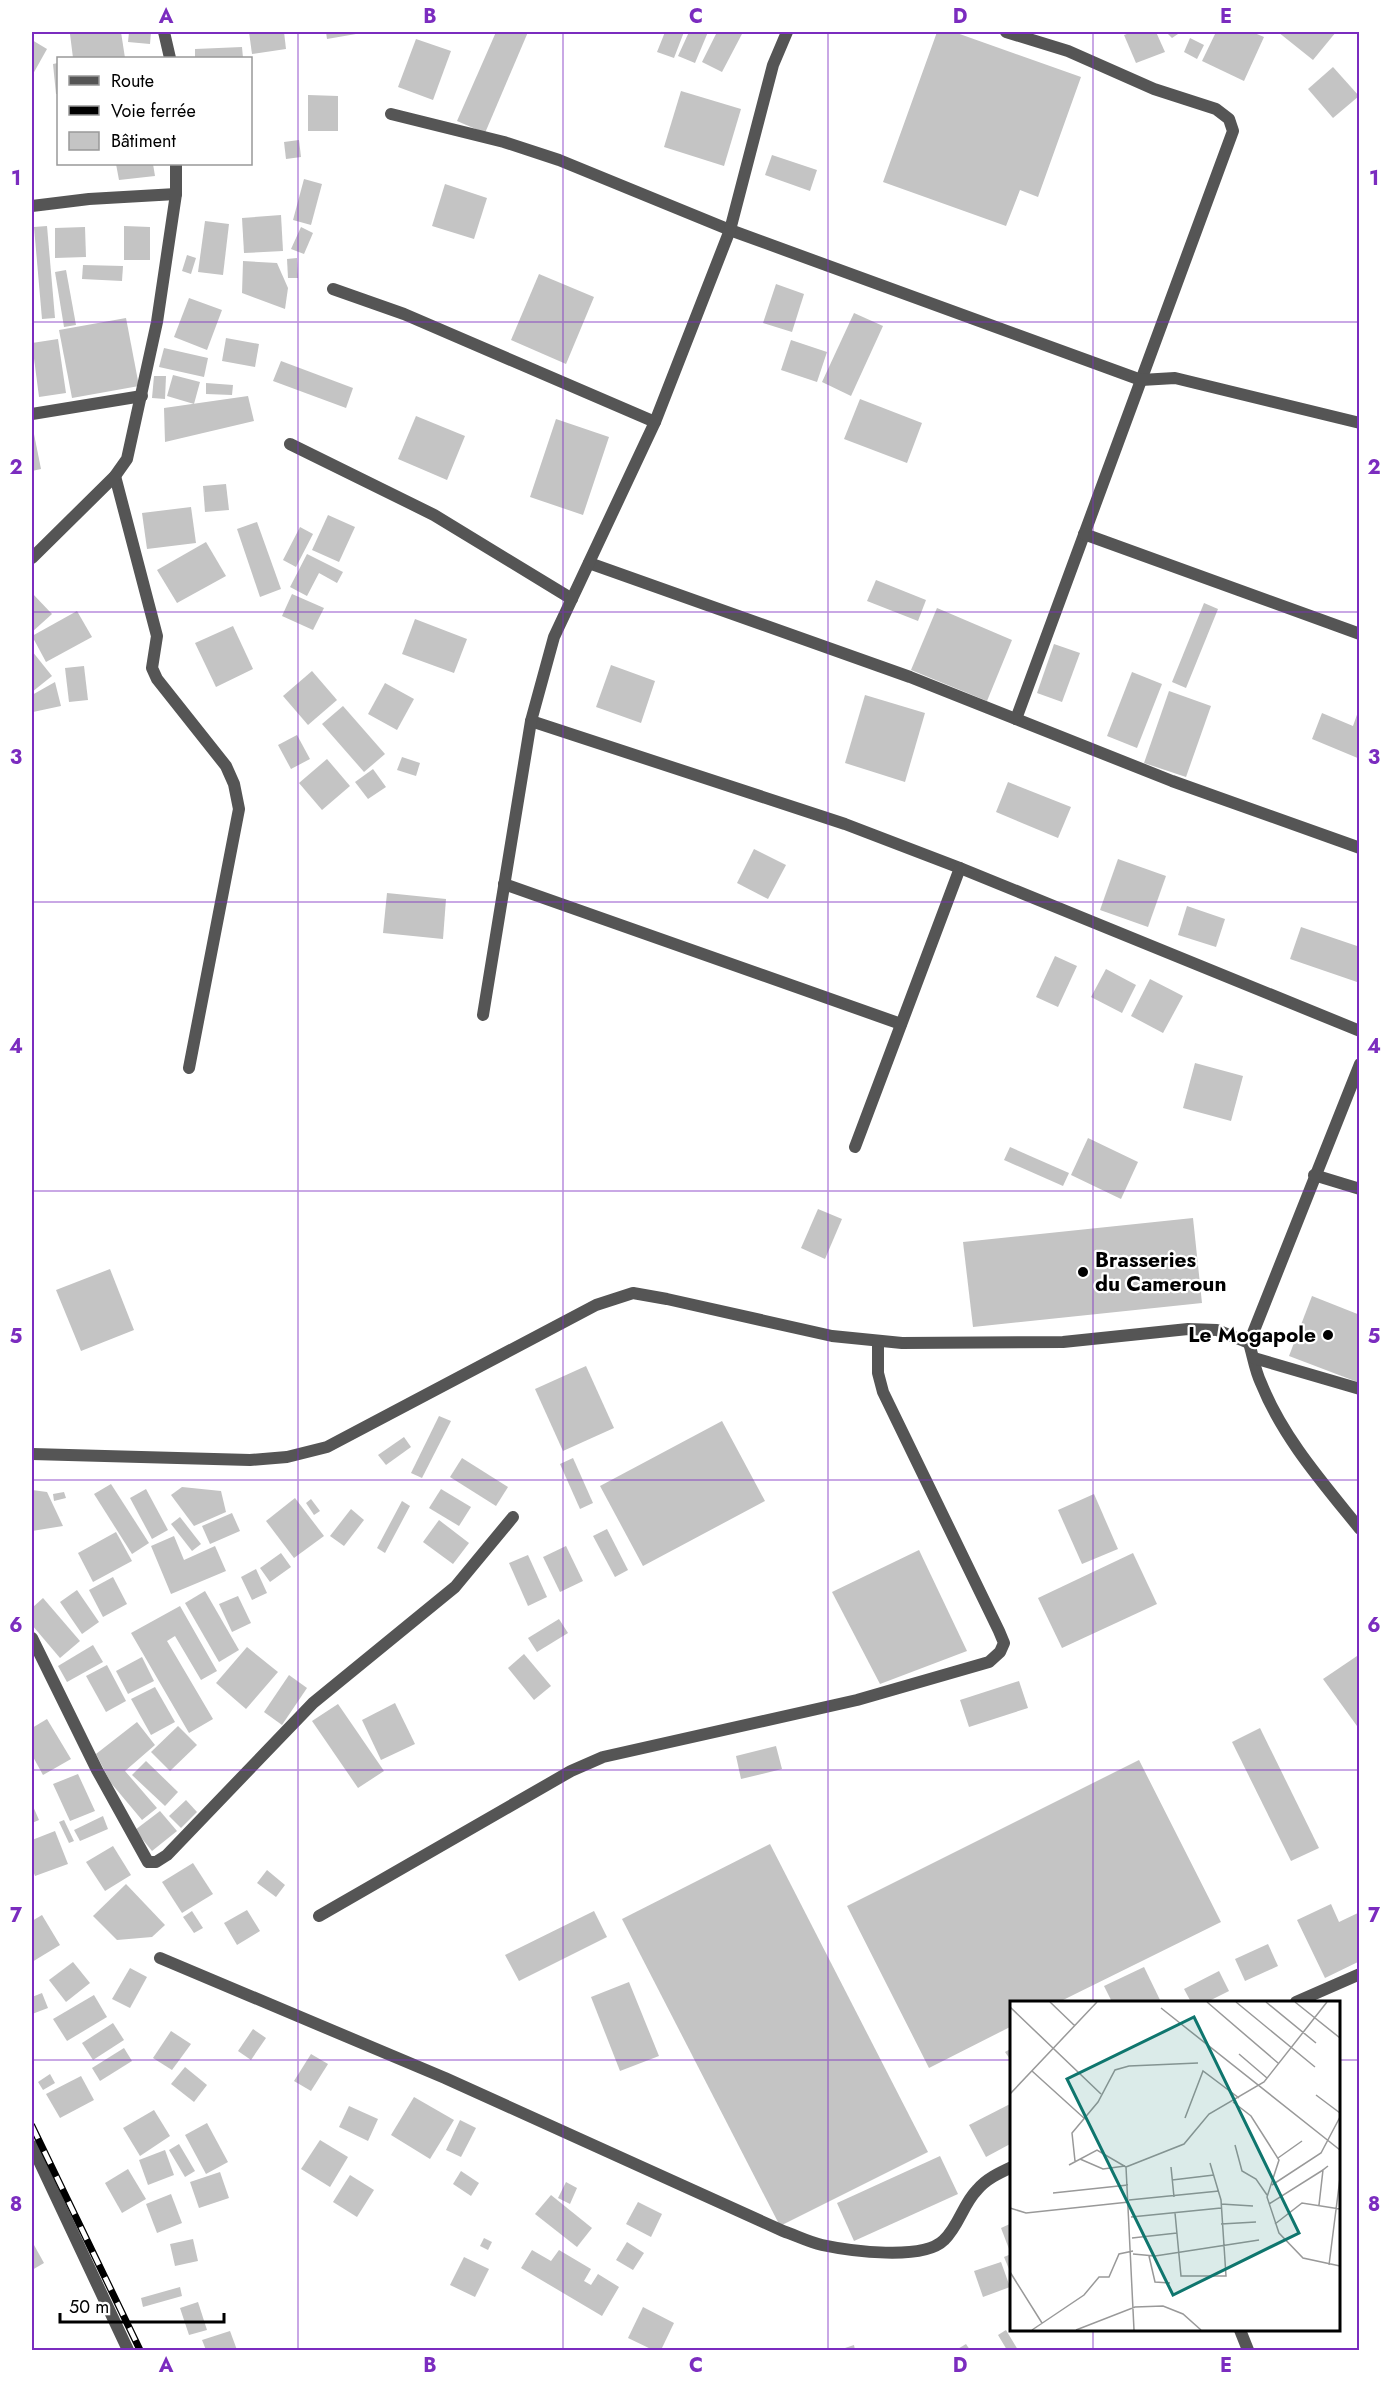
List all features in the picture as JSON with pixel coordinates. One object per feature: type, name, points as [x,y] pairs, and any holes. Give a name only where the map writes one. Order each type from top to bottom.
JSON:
[{"type":"street","points":[[164,32],[170,57]]},
{"type":"street","points":[[483,1016],[531,721],[554,637],[655,422],[730,230],[773,65],[787,32]]},
{"type":"street","points":[[1006,32],[1068,51],[1154,88],[1216,109],[1229,119],[1233,131],[1016,719]]},
{"type":"street","points":[[391,114],[504,142],[559,160],[730,230],[1141,380],[1175,378],[1359,423]]},
{"type":"street","points":[[32,558],[37,546],[115,476],[127,459],[142,396],[176,194],[176,165]]},
{"type":"street","points":[[32,206],[89,199],[176,194]]},
{"type":"street","points":[[333,289],[404,314],[655,422]]},
{"type":"street","points":[[32,414],[142,396]]},
{"type":"street","points":[[290,444],[434,515],[572,599]]},
{"type":"street","points":[[115,476],[157,636],[152,668],[157,679],[226,766],[234,784],[239,809],[189,1068]]},
{"type":"street","points":[[1084,534],[1359,634]]},
{"type":"street","points":[[590,563],[910,677],[1172,781],[1359,848]]},
{"type":"street","points":[[531,721],[845,824],[960,868],[1359,1030]]},
{"type":"street","points":[[855,1147],[960,868]]},
{"type":"street","points":[[504,884],[901,1024]]},
{"type":"street","points":[[1359,1064],[1249,1343],[1260,1382],[1286,1430],[1316,1474],[1359,1529]]},
{"type":"street","points":[[1314,1175],[1359,1189]]},
{"type":"street","points":[[32,1454],[250,1460],[287,1457],[327,1447],[596,1305],[633,1293],[832,1336],[878,1341],[985,1344],[1063,1342],[1188,1329],[1217,1330],[1249,1343]]},
{"type":"street","points":[[319,1916],[571,1771],[603,1757],[857,1700],[989,1662],[1000,1652],[1004,1643],[999,1630],[883,1392],[878,1372],[878,1341]]},
{"type":"street","points":[[1254,1358],[1359,1389]]},
{"type":"street","points":[[32,1638],[97,1770],[148,1862],[156,1862],[167,1854],[313,1703],[455,1587],[513,1517]]},
{"type":"street","points":[[160,1958],[445,2078],[783,2231],[821,2244],[914,2252],[928,2250],[943,2241],[957,2224],[976,2191],[994,2175],[1010,2167]]},
{"type":"street","points":[[1298,2001],[1359,1974]]},
{"type":"street","points":[[32,2146],[128,2350]]},
{"type":"street","points":[[1240,2331],[1248,2350]]},
{"type":"building","points":[[121,32],[125,57],[73,57],[70,34]]},
{"type":"building","points":[[129,32],[151,32],[150,44],[128,42]]},
{"type":"building","points":[[249,32],[284,32],[286,49],[252,54]]},
{"type":"building","points":[[326,32],[355,32],[356,34],[327,39]]},
{"type":"building","points":[[496,32],[528,32],[485,133],[457,121]]},
{"type":"building","points":[[665,32],[684,32],[674,58],[657,52]]},
{"type":"building","points":[[689,32],[708,32],[695,63],[678,56]]},
{"type":"building","points":[[717,32],[743,32],[722,72],[702,62]]},
{"type":"building","points":[[937,32],[954,32],[1081,77],[1038,197],[1020,190],[1006,226],[883,182]]},
{"type":"building","points":[[1132,32],[1156,32],[1165,52],[1136,63],[1124,35]]},
{"type":"building","points":[[1166,32],[1181,32],[1172,38]]},
{"type":"building","points":[[1216,32],[1252,32],[1264,37],[1244,81],[1202,61]]},
{"type":"building","points":[[1278,32],[1336,32],[1313,60]]},
{"type":"building","points":[[1190,38],[1204,45],[1197,59],[1184,52]]},
{"type":"building","points":[[416,39],[451,51],[433,100],[398,87]]},
{"type":"building","points":[[32,40],[47,49],[33,74],[32,73]]},
{"type":"building","points":[[242,47],[243,57],[195,57],[195,49]]},
{"type":"building","points":[[57,63],[57,94],[56,94],[53,64]]},
{"type":"building","points":[[1333,67],[1359,96],[1333,118],[1308,89]]},
{"type":"building","points":[[681,91],[741,109],[724,166],[664,147]]},
{"type":"building","points":[[308,95],[338,96],[338,131],[308,131]]},
{"type":"building","points":[[299,140],[301,157],[286,159],[284,142]]},
{"type":"building","points":[[772,155],[817,170],[810,191],[765,175]]},
{"type":"building","points":[[116,165],[153,165],[155,176],[119,180]]},
{"type":"building","points":[[304,179],[322,184],[311,225],[293,220]]},
{"type":"building","points":[[445,184],[487,198],[474,239],[432,226]]},
{"type":"building","points":[[281,215],[283,251],[244,253],[242,218]]},
{"type":"building","points":[[205,221],[229,224],[223,275],[198,272]]},
{"type":"building","points":[[47,226],[55,318],[42,319],[34,227]]},
{"type":"building","points":[[124,226],[150,227],[150,260],[124,260]]},
{"type":"building","points":[[85,227],[86,257],[55,258],[55,228]]},
{"type":"building","points":[[301,227],[313,233],[304,254],[291,249]]},
{"type":"building","points":[[187,255],[196,258],[191,274],[182,271]]},
{"type":"building","points":[[297,258],[298,278],[288,278],[287,259]]},
{"type":"building","points":[[243,261],[277,263],[288,288],[285,309],[242,293]]},
{"type":"building","points":[[83,265],[123,266],[122,281],[82,279]]},
{"type":"building","points":[[66,270],[76,325],[64,327],[55,272]]},
{"type":"building","points":[[539,274],[594,297],[566,364],[511,340]]},
{"type":"building","points":[[776,284],[804,294],[792,332],[763,323]]},
{"type":"building","points":[[189,298],[222,310],[207,350],[174,337]]},
{"type":"building","points":[[854,313],[883,326],[851,396],[822,382]]},
{"type":"building","points":[[126,318],[139,386],[72,398],[59,330]]},
{"type":"building","points":[[226,338],[259,344],[255,367],[222,361]]},
{"type":"building","points":[[58,339],[66,393],[39,397],[32,343]]},
{"type":"building","points":[[791,340],[827,352],[817,382],[781,370]]},
{"type":"building","points":[[164,348],[208,358],[204,377],[159,367]]},
{"type":"building","points":[[281,361],[353,388],[346,408],[273,381]]},
{"type":"building","points":[[173,375],[200,382],[194,404],[167,396]]},
{"type":"building","points":[[154,376],[166,376],[165,399],[152,398]]},
{"type":"building","points":[[206,383],[233,385],[232,395],[206,394]]},
{"type":"building","points":[[248,396],[254,421],[165,442],[164,408]]},
{"type":"building","points":[[860,399],[922,423],[907,463],[844,439]]},
{"type":"building","points":[[416,416],[465,436],[447,480],[398,459]]},
{"type":"building","points":[[556,419],[609,437],[583,515],[530,497]]},
{"type":"building","points":[[32,424],[41,469],[32,471]]},
{"type":"building","points":[[226,484],[229,510],[205,512],[203,486]]},
{"type":"building","points":[[191,507],[196,543],[147,549],[142,513]]},
{"type":"building","points":[[328,515],[355,527],[339,562],[312,550]]},
{"type":"building","points":[[257,522],[281,589],[260,597],[237,529]]},
{"type":"building","points":[[300,527],[313,534],[296,567],[283,560]]},
{"type":"building","points":[[206,542],[226,576],[177,603],[157,570]]},
{"type":"building","points":[[307,554],[343,572],[337,583],[319,573],[307,596],[290,587]]},
{"type":"building","points":[[876,580],[926,600],[918,621],[867,601]]},
{"type":"building","points":[[32,593],[52,614],[32,632]]},
{"type":"building","points":[[292,594],[324,608],[313,630],[282,616]]},
{"type":"building","points":[[1204,603],[1218,609],[1186,688],[1172,682]]},
{"type":"building","points":[[937,608],[1012,640],[987,701],[911,670]]},
{"type":"building","points":[[77,611],[92,637],[46,662],[32,636]]},
{"type":"building","points":[[415,619],[467,639],[454,673],[402,654]]},
{"type":"building","points":[[233,626],[253,669],[216,687],[195,643]]},
{"type":"building","points":[[1054,644],[1080,653],[1062,702],[1037,693]]},
{"type":"building","points":[[32,651],[52,676],[32,692]]},
{"type":"building","points":[[611,665],[655,681],[641,723],[596,707]]},
{"type":"building","points":[[84,666],[88,700],[69,702],[65,668]]},
{"type":"building","points":[[312,671],[337,700],[308,725],[283,696]]},
{"type":"building","points":[[1132,672],[1162,684],[1137,748],[1107,736]]},
{"type":"building","points":[[55,682],[61,706],[33,712],[32,695]]},
{"type":"building","points":[[385,683],[414,699],[397,730],[368,714]]},
{"type":"building","points":[[1169,691],[1211,706],[1186,777],[1144,763]]},
{"type":"building","points":[[865,695],[925,713],[905,782],[845,763]]},
{"type":"building","points":[[343,706],[385,754],[364,772],[322,724]]},
{"type":"building","points":[[1359,709],[1360,759],[1312,739],[1322,713],[1353,726]]},
{"type":"building","points":[[297,735],[310,759],[291,769],[278,745]]},
{"type":"building","points":[[402,757],[420,763],[416,776],[397,770]]},
{"type":"building","points":[[327,759],[350,786],[322,810],[299,783]]},
{"type":"building","points":[[373,769],[386,787],[368,799],[355,782]]},
{"type":"building","points":[[1008,782],[1071,807],[1058,838],[996,812]]},
{"type":"building","points":[[754,849],[786,865],[768,899],[737,883]]},
{"type":"building","points":[[1118,859],[1166,876],[1148,927],[1100,910]]},
{"type":"building","points":[[387,893],[446,899],[443,939],[383,933]]},
{"type":"building","points":[[1187,906],[1225,919],[1216,947],[1178,935]]},
{"type":"building","points":[[1301,927],[1360,947],[1360,983],[1290,959]]},
{"type":"building","points":[[1055,956],[1077,966],[1058,1007],[1036,997]]},
{"type":"building","points":[[1106,969],[1136,985],[1122,1013],[1091,997]]},
{"type":"building","points":[[1150,979],[1183,996],[1163,1033],[1131,1016]]},
{"type":"building","points":[[1195,1063],[1243,1076],[1231,1121],[1183,1108]]},
{"type":"building","points":[[1088,1138],[1138,1162],[1121,1199],[1071,1175]]},
{"type":"building","points":[[1010,1147],[1069,1173],[1063,1186],[1004,1160]]},
{"type":"building","points":[[818,1209],[842,1219],[825,1259],[801,1248]]},
{"type":"building","name":"Brasseries du Cameroun","points":[[1193,1218],[1202,1303],[973,1327],[963,1242]]},
{"type":"building","points":[[110,1269],[134,1330],[81,1351],[56,1290]]},
{"type":"building","name":"Le Mogapole","points":[[1312,1296],[1360,1315],[1360,1383],[1289,1356]]},
{"type":"building","points":[[586,1366],[614,1428],[563,1451],[535,1389]]},
{"type":"building","points":[[439,1416],[451,1421],[422,1478],[411,1473]]},
{"type":"building","points":[[722,1421],[765,1501],[643,1566],[600,1486]]},
{"type":"building","points":[[404,1437],[411,1447],[386,1465],[378,1455]]},
{"type":"building","points":[[462,1458],[508,1487],[496,1506],[450,1477]]},
{"type":"building","points":[[573,1458],[593,1503],[580,1509],[560,1464]]},
{"type":"building","points":[[111,1484],[149,1543],[132,1554],[94,1494]]},
{"type":"building","points":[[182,1487],[221,1491],[226,1512],[194,1526],[171,1495]]},
{"type":"building","points":[[146,1489],[168,1530],[152,1539],[130,1498]]},
{"type":"building","points":[[441,1489],[471,1507],[459,1526],[429,1508]]},
{"type":"building","points":[[32,1490],[47,1492],[63,1526],[32,1531]]},
{"type":"building","points":[[64,1492],[66,1498],[54,1501],[53,1494]]},
{"type":"building","points":[[1094,1494],[1118,1549],[1082,1564],[1058,1510]]},
{"type":"building","points":[[295,1498],[324,1536],[294,1558],[266,1521]]},
{"type":"building","points":[[311,1499],[320,1511],[314,1515],[306,1503]]},
{"type":"building","points":[[402,1501],[410,1506],[385,1553],[377,1548]]},
{"type":"building","points":[[351,1509],[364,1520],[344,1546],[330,1536]]},
{"type":"building","points":[[232,1513],[240,1531],[210,1544],[202,1526]]},
{"type":"building","points":[[180,1517],[201,1544],[192,1551],[171,1524]]},
{"type":"building","points":[[439,1520],[469,1543],[453,1564],[423,1542]]},
{"type":"building","points":[[607,1529],[628,1570],[615,1577],[593,1536]]},
{"type":"building","points":[[116,1532],[132,1561],[93,1582],[78,1553]]},
{"type":"building","points":[[174,1536],[184,1560],[215,1546],[226,1571],[171,1594],[151,1546]]},
{"type":"building","points":[[566,1546],[583,1581],[560,1592],[543,1557]]},
{"type":"building","points":[[919,1550],[967,1651],[880,1684],[832,1592]]},
{"type":"building","points":[[281,1553],[291,1567],[270,1582],[260,1568]]},
{"type":"building","points":[[1133,1553],[1157,1604],[1062,1648],[1038,1598]]},
{"type":"building","points":[[528,1555],[547,1597],[528,1606],[509,1563]]},
{"type":"building","points":[[256,1569],[267,1593],[252,1600],[241,1577]]},
{"type":"building","points":[[113,1577],[127,1604],[103,1617],[89,1590]]},
{"type":"building","points":[[77,1590],[99,1622],[82,1634],[60,1602]]},
{"type":"building","points":[[205,1591],[239,1650],[219,1662],[185,1603]]},
{"type":"building","points":[[238,1596],[251,1623],[232,1632],[219,1604]]},
{"type":"building","points":[[43,1598],[80,1641],[60,1658],[32,1625],[32,1608]]},
{"type":"building","points":[[180,1606],[217,1671],[201,1680],[175,1636],[167,1641],[213,1719],[189,1733],[131,1633]]},
{"type":"building","points":[[559,1619],[568,1633],[537,1652],[528,1638]]},
{"type":"building","points":[[93,1645],[103,1662],[67,1682],[58,1666]]},
{"type":"building","points":[[247,1647],[278,1672],[246,1709],[216,1683]]},
{"type":"building","points":[[524,1654],[551,1686],[534,1700],[508,1668]]},
{"type":"building","points":[[1357,1656],[1360,1660],[1360,1725],[1357,1726],[1323,1679]]},
{"type":"building","points":[[142,1657],[154,1681],[128,1694],[116,1671]]},
{"type":"building","points":[[107,1665],[126,1701],[106,1712],[86,1676]]},
{"type":"building","points":[[289,1675],[307,1688],[282,1725],[264,1712]]},
{"type":"building","points":[[1019,1681],[1028,1708],[969,1727],[960,1700]]},
{"type":"building","points":[[155,1687],[175,1722],[151,1735],[131,1699]]},
{"type":"building","points":[[395,1703],[415,1744],[381,1760],[362,1720]]},
{"type":"building","points":[[338,1704],[384,1771],[358,1788],[312,1721]]},
{"type":"building","points":[[47,1719],[71,1759],[43,1775],[32,1755],[32,1728]]},
{"type":"building","points":[[137,1722],[155,1745],[125,1771],[157,1808],[142,1820],[111,1783],[96,1754]]},
{"type":"building","points":[[178,1726],[197,1745],[170,1771],[151,1752]]},
{"type":"building","points":[[1260,1728],[1319,1848],[1291,1861],[1232,1742]]},
{"type":"building","points":[[776,1746],[782,1769],[741,1779],[736,1756]]},
{"type":"building","points":[[1139,1760],[1221,1922],[1061,2001],[1010,2001],[1010,2027],[929,2068],[847,1906]]},
{"type":"building","points":[[146,1761],[178,1792],[165,1806],[132,1775]]},
{"type":"building","points":[[78,1774],[95,1811],[70,1821],[53,1784]]},
{"type":"building","points":[[186,1800],[197,1812],[181,1828],[169,1816]]},
{"type":"building","points":[[32,1804],[39,1820],[32,1823]]},
{"type":"building","points":[[160,1811],[177,1831],[152,1851],[135,1830]]},
{"type":"building","points":[[103,1816],[108,1829],[80,1841],[74,1830]]},
{"type":"building","points":[[64,1820],[74,1841],[69,1843],[59,1822]]},
{"type":"building","points":[[55,1831],[68,1864],[35,1876],[32,1868],[32,1840]]},
{"type":"building","points":[[770,1844],[928,2152],[780,2226],[622,1919]]},
{"type":"building","points":[[113,1846],[131,1875],[105,1891],[86,1862]]},
{"type":"building","points":[[193,1863],[213,1894],[182,1913],[162,1882]]},
{"type":"building","points":[[267,1870],[285,1885],[276,1897],[257,1883]]},
{"type":"building","points":[[126,1884],[165,1925],[152,1937],[117,1940],[93,1916]]},
{"type":"building","points":[[1331,1904],[1339,1922],[1360,1912],[1360,1961],[1325,1978],[1297,1920]]},
{"type":"building","points":[[247,1910],[260,1931],[237,1945],[224,1923]]},
{"type":"building","points":[[192,1911],[203,1928],[194,1933],[183,1917]]},
{"type":"building","points":[[594,1911],[607,1937],[519,1981],[505,1955]]},
{"type":"building","points":[[42,1915],[60,1945],[32,1962],[32,1921]]},
{"type":"building","points":[[1268,1944],[1278,1966],[1245,1981],[1235,1959]]},
{"type":"building","points":[[73,1962],[90,1983],[66,2002],[49,1980]]},
{"type":"building","points":[[1144,1967],[1161,2001],[1112,2001],[1104,1986]]},
{"type":"building","points":[[130,1968],[147,1977],[130,2008],[112,1999]]},
{"type":"building","points":[[1219,1971],[1229,1991],[1209,2001],[1190,2001],[1184,1989]]},
{"type":"building","points":[[629,1982],[659,2056],[620,2071],[591,1997]]},
{"type":"building","points":[[42,1993],[48,2008],[32,2014],[32,1997]]},
{"type":"building","points":[[94,1995],[107,2017],[67,2041],[53,2019]]},
{"type":"building","points":[[113,2023],[124,2040],[93,2060],[82,2043]]},
{"type":"building","points":[[253,2029],[266,2038],[251,2060],[238,2051]]},
{"type":"building","points":[[171,2031],[191,2044],[172,2070],[153,2058]]},
{"type":"building","points":[[124,2048],[132,2061],[100,2081],[92,2068]]},
{"type":"building","points":[[1010,2049],[1010,2059],[1005,2052]]},
{"type":"building","points":[[311,2054],[328,2064],[311,2091],[294,2081]]},
{"type":"building","points":[[185,2067],[207,2085],[194,2102],[171,2084]]},
{"type":"building","points":[[50,2074],[55,2083],[43,2090],[38,2082]]},
{"type":"building","points":[[81,2076],[94,2100],[60,2118],[46,2094]]},
{"type":"building","points":[[414,2097],[454,2120],[430,2159],[391,2135]]},
{"type":"building","points":[[1010,2104],[1010,2144],[986,2157],[969,2125]]},
{"type":"building","points":[[349,2106],[378,2119],[368,2141],[339,2127]]},
{"type":"building","points":[[154,2110],[170,2136],[140,2156],[123,2128]]},
{"type":"building","points":[[460,2120],[476,2128],[461,2157],[446,2150]]},
{"type":"building","points":[[207,2123],[228,2162],[206,2174],[185,2135]]},
{"type":"building","points":[[320,2140],[348,2157],[330,2187],[301,2169]]},
{"type":"building","points":[[179,2144],[195,2171],[185,2177],[169,2150]]},
{"type":"building","points":[[165,2150],[174,2175],[148,2185],[139,2160]]},
{"type":"building","points":[[940,2156],[958,2194],[854,2241],[837,2203]]},
{"type":"building","points":[[128,2169],[146,2199],[122,2213],[105,2183]]},
{"type":"building","points":[[461,2171],[479,2183],[471,2196],[453,2184]]},
{"type":"building","points":[[220,2172],[229,2198],[199,2208],[190,2182]]},
{"type":"building","points":[[350,2175],[374,2190],[357,2217],[333,2202]]},
{"type":"building","points":[[566,2182],[577,2188],[570,2204],[558,2198]]},
{"type":"building","points":[[171,2194],[182,2223],[157,2233],[146,2204]]},
{"type":"building","points":[[551,2195],[592,2228],[577,2247],[535,2214]]},
{"type":"building","points":[[638,2202],[662,2214],[651,2237],[626,2224]]},
{"type":"building","points":[[1010,2224],[1010,2249],[1009,2249],[1001,2228]]},
{"type":"building","points":[[484,2238],[492,2242],[488,2250],[480,2246]]},
{"type":"building","points":[[193,2239],[198,2261],[175,2266],[170,2244]]},
{"type":"building","points":[[627,2242],[644,2253],[633,2270],[616,2260]]},
{"type":"building","points":[[34,2245],[44,2263],[32,2270],[32,2246]]},
{"type":"building","points":[[532,2250],[551,2261],[559,2250],[591,2269],[584,2281],[591,2285],[598,2274],[619,2287],[602,2316],[521,2268]]},
{"type":"building","points":[[1010,2254],[1010,2272],[1004,2257]]},
{"type":"building","points":[[464,2257],[489,2269],[475,2297],[450,2285]]},
{"type":"building","points":[[1001,2262],[1010,2287],[983,2297],[974,2271]]},
{"type":"building","points":[[180,2287],[182,2296],[143,2307],[141,2298]]},
{"type":"building","points":[[198,2302],[207,2330],[189,2335],[180,2308]]},
{"type":"building","points":[[643,2307],[674,2323],[661,2350],[653,2350],[628,2338]]},
{"type":"building","points":[[1006,2330],[1018,2350],[1007,2350],[998,2335]]},
{"type":"building","points":[[230,2331],[237,2350],[206,2350],[202,2340]]},
{"type":"building","points":[[966,2344],[970,2350],[956,2350]]},
{"type":"building","points":[[854,2345],[855,2350],[839,2350]]},
{"type":"railway","points":[[32,2126],[140,2350]]},
{"type":"place","name":"Brasseries du Cameroun","points":[[1083,1272]]},
{"type":"place","name":"Le Mogapole","points":[[1328,1335]]}]
